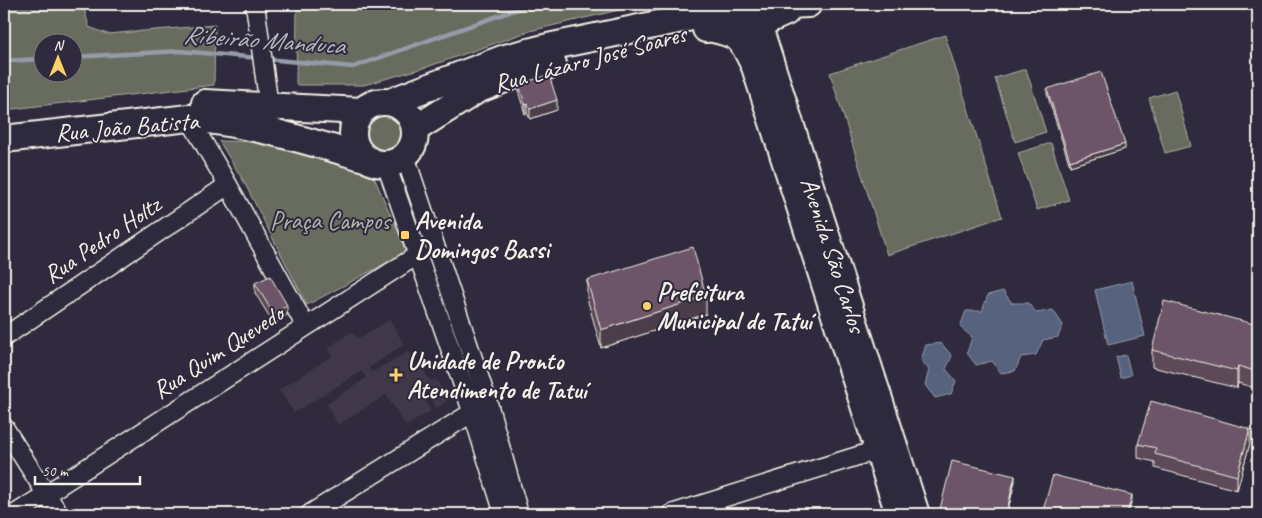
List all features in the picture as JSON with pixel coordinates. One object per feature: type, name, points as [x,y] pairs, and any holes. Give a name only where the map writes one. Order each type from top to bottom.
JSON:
[{"type":"main road","name":"Rua Lázaro José Soares","points":[[390,102],[505,58],[548,47],[735,8],[805,4]]},
{"type":"main road","name":"Rua Lázaro José Soares","points":[[415,129],[477,90],[515,75],[564,61],[732,24],[746,27],[759,24],[805,4]]},
{"type":"main road","points":[[735,8],[746,12],[759,24]]},
{"type":"main road","name":"Avenida São Carlos","points":[[759,24],[917,514]]},
{"type":"main road","name":"Avenida São Carlos","points":[[709,29],[732,34],[742,42],[754,67],[898,514]]},
{"type":"main road","points":[[390,102],[407,111],[415,129],[411,148],[385,159],[358,150],[353,135],[355,120],[370,104],[390,102]]},
{"type":"main road","points":[[4,127],[174,104],[362,111]]},
{"type":"main road","points":[[269,107],[291,136]]},
{"type":"main road","name":"Rua João Batista","points":[[4,139],[189,118],[219,120],[385,159]]},
{"type":"street","points":[[255,4],[269,107]]},
{"type":"street","points":[[189,118],[228,184],[305,326]]},
{"type":"street","points":[[4,152],[30,135]]},
{"type":"street","points":[[385,159],[418,254],[480,407],[504,514]]},
{"type":"street","points":[[385,159],[519,514]]},
{"type":"street","name":"Rua Pedro Holtz","points":[[4,337],[228,184]]},
{"type":"street","name":"Rua Quim Quevedo","points":[[15,514],[418,254]]},
{"type":"street","points":[[310,514],[480,407]]},
{"type":"street","points":[[4,427],[59,514]]},
{"type":"street","points":[[671,514],[714,507],[878,450]]},
{"type":"shaded area","name":"Unidade de Pronto Atendimento de Tatuí","points":[[390,320],[404,344],[369,368],[372,372],[408,352],[420,369],[423,368],[430,381],[436,379],[442,388],[439,390],[447,401],[437,408],[427,392],[423,395],[431,411],[406,426],[386,395],[338,425],[327,404],[366,378],[362,371],[294,413],[279,390],[332,356],[328,348],[351,332],[359,338]]},
{"type":"green space","points":[[4,4],[83,4],[89,27],[107,34],[215,25],[214,85],[4,110]]},
{"type":"green space","points":[[307,4],[657,4],[619,10],[530,31],[427,67],[364,85],[296,85],[297,9]]},
{"type":"green space","points":[[945,35],[1002,217],[887,255],[830,73]]},
{"type":"green space","points":[[1026,69],[1046,132],[1015,142],[995,78]]},
{"type":"green space","points":[[1175,90],[1191,146],[1165,153],[1149,98]]},
{"type":"green space","points":[[383,113],[398,119],[404,134],[398,149],[383,155],[368,149],[362,134],[368,119]]},
{"type":"green space","name":"Praça Campos","points":[[219,141],[269,142],[312,148],[373,175],[407,252],[307,305],[244,182]]},
{"type":"green space","points":[[1051,143],[1069,200],[1037,210],[1018,153]]},
{"type":"water","points":[[1132,281],[1145,336],[1108,345],[1095,290]]},
{"type":"water","points":[[1003,291],[1012,303],[1028,303],[1037,313],[1053,310],[1063,325],[1058,337],[1043,340],[1036,355],[1021,357],[1015,371],[1001,373],[992,361],[976,365],[967,353],[972,337],[960,327],[966,311],[982,311],[988,295]]},
{"type":"water","points":[[941,343],[952,356],[946,369],[956,381],[951,394],[935,398],[925,385],[929,370],[921,360],[926,345]]},
{"type":"water","points":[[1126,355],[1131,375],[1121,378],[1116,357]]},
{"type":"building","points":[[1101,72],[1125,144],[1070,161],[1047,89]]},
{"type":"building","points":[[549,75],[557,100],[530,109],[527,104],[525,105],[519,84]]},
{"type":"building","name":"Prefeitura Municipal de Tatuí","points":[[693,247],[706,296],[601,330],[587,280]]},
{"type":"building","points":[[270,276],[287,305],[274,315],[255,283]]},
{"type":"building","points":[[1164,301],[1258,325],[1258,372],[1238,366],[1237,371],[1152,350]]},
{"type":"building","points":[[1151,401],[1250,429],[1237,476],[1155,454],[1156,448],[1138,444]]},
{"type":"building","points":[[952,461],[1015,476],[1006,514],[961,514],[940,509]]},
{"type":"building","points":[[1053,475],[1132,495],[1127,514],[1042,514]]},
{"type":"waterway","name":"Ribeirão Manduca","points":[[266,59],[353,67],[532,4]]},
{"type":"waterway","name":"Ribeirão Manduca","points":[[82,56],[180,51],[258,58]]},
{"type":"waterway","name":"Ribeirão Manduca","points":[[4,61],[32,60]]},
{"type":"place","name":"Avenida Domingos Bassi","points":[[405,235]]},
{"type":"place","name":"Prefeitura Municipal de Tatuí","points":[[647,306]]},
{"type":"place","name":"Unidade de Pronto Atendimento de Tatuí","points":[[396,375]]}]
